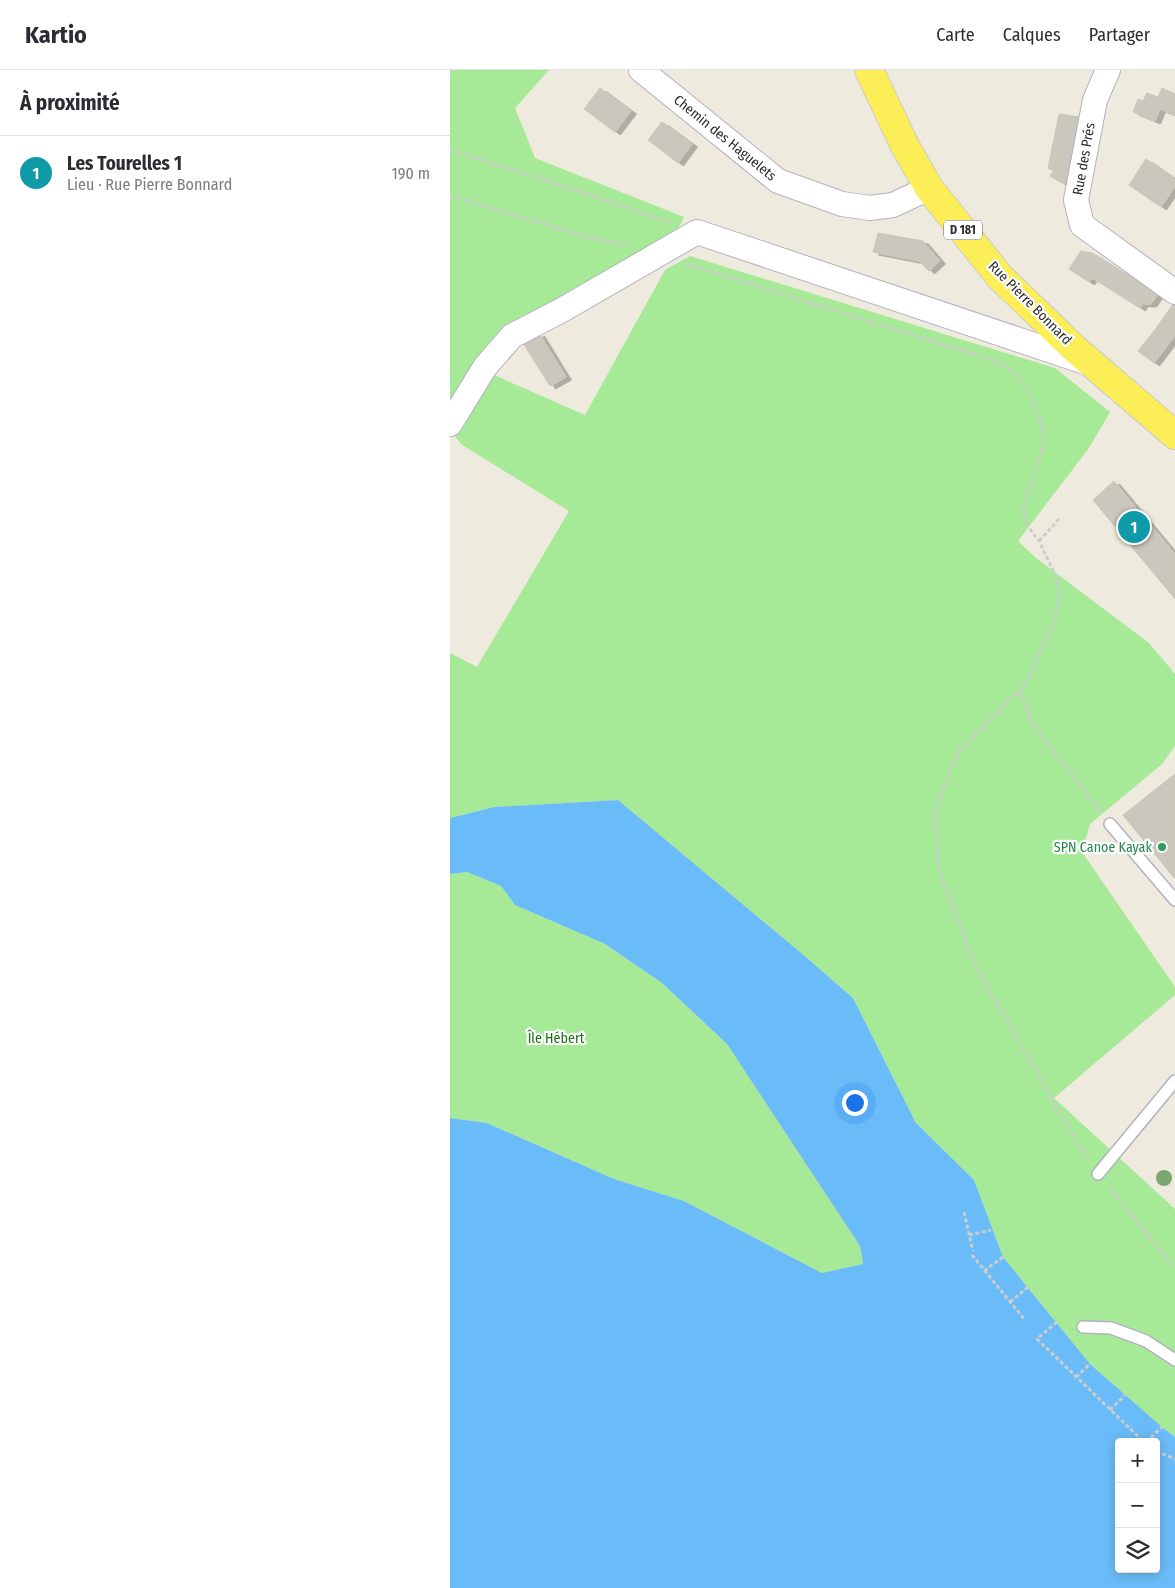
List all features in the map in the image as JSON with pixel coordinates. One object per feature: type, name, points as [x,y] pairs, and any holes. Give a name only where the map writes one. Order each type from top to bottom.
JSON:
[{"type":"main road","name":"Rue Pierre Bonnard","points":[[868,70],[905,146],[929,188],[1000,277],[1093,365],[1174,431]]},
{"type":"street","name":"Chemin des Haguelets","points":[[641,70],[778,182],[842,204],[870,208],[892,205],[929,188]]},
{"type":"street","name":"Rue des Prés","points":[[1108,70],[1095,100],[1076,200],[1082,225],[1175,292]]},
{"type":"street","points":[[452,420],[485,367],[512,336],[562,310],[698,232],[1093,365]]},
{"type":"lane","points":[[1110,824],[1175,900]]},
{"type":"lane","points":[[1098,1174],[1175,1081]]},
{"type":"lane","points":[[1083,1326],[1111,1328],[1146,1341],[1175,1360]]},
{"type":"path","points":[[450,150],[600,198],[698,232]]},
{"type":"path","points":[[450,196],[591,238],[638,247],[658,256],[995,360],[1014,372],[1026,387],[1038,409],[1042,422],[1044,442],[1024,511],[1027,525],[1039,541],[1058,581],[1059,596],[1054,624],[1026,684],[960,751],[950,771],[936,809],[938,867],[974,963],[1087,1159],[1175,1267]]},
{"type":"path","points":[[1039,541],[1060,518]]},
{"type":"path","points":[[1019,691],[1034,726],[1110,824]]},
{"type":"path","points":[[964,1212],[972,1253],[984,1271],[1025,1320]]},
{"type":"path","points":[[969,1235],[991,1230]]},
{"type":"path","points":[[984,1271],[1003,1257]]},
{"type":"path","points":[[1010,1302],[1028,1287]]},
{"type":"path","points":[[1056,1322],[1037,1340],[1141,1438]]},
{"type":"path","points":[[1076,1377],[1090,1364]]},
{"type":"path","points":[[1110,1410],[1125,1395]]},
{"type":"path","points":[[1150,1438],[1162,1427]]},
{"type":"path","points":[[1160,1453],[1175,1459]]},
{"type":"green space","points":[[450,70],[549,70],[515,108],[535,158],[684,217],[672,241],[478,368],[585,415],[665,270],[690,256],[1055,368],[1110,412],[1089,448],[1018,541],[1036,558],[1149,643],[1175,674],[1175,746],[1162,764],[1090,824],[1082,852],[1175,987],[1175,995],[1054,1098],[1175,1209],[1175,1437],[1090,1364],[1003,1257],[974,1180],[916,1123],[853,998],[800,952],[618,800],[494,807],[450,818],[450,653],[477,667],[569,511],[462,445],[452,433],[450,410]]},
{"type":"green space","name":"Île Hébert","points":[[467,872],[501,886],[515,905],[605,944],[662,983],[727,1044],[860,1246],[863,1264],[822,1273],[684,1201],[614,1179],[487,1123],[450,1118],[450,874]]},
{"type":"water","points":[[618,800],[853,998],[916,1123],[974,1180],[1003,1257],[1090,1364],[1175,1437],[1175,1588],[450,1588],[450,1118],[487,1123],[614,1179],[684,1201],[822,1273],[863,1264],[860,1246],[727,1044],[662,983],[605,944],[515,905],[501,886],[467,872],[450,874],[450,818],[494,807]]},
{"type":"building","points":[[600,88],[631,111],[615,132],[584,109]]},
{"type":"building","points":[[1162,88],[1175,94],[1175,115],[1160,109],[1155,121],[1133,112],[1138,99],[1143,101],[1147,93],[1158,97]]},
{"type":"building","points":[[1059,114],[1079,117],[1069,179],[1048,168]]},
{"type":"building","points":[[662,122],[692,144],[678,163],[648,140]]},
{"type":"building","points":[[1146,159],[1175,179],[1175,186],[1161,207],[1129,185]]},
{"type":"building","points":[[1054,171],[1068,178],[1064,184],[1050,176]]},
{"type":"building","points":[[878,233],[923,241],[940,261],[929,271],[919,261],[873,252]]},
{"type":"building","points":[[1081,251],[1092,253],[1100,258],[1089,276],[1092,278],[1089,282],[1069,269]]},
{"type":"building","points":[[1100,258],[1151,290],[1140,308],[1089,276]]},
{"type":"building","points":[[1151,290],[1158,294],[1151,304],[1143,303]]},
{"type":"building","points":[[1173,304],[1175,305],[1175,335],[1173,338],[1157,327]]},
{"type":"building","points":[[1157,327],[1173,338],[1164,350],[1147,340]]},
{"type":"building","points":[[539,333],[566,377],[550,386],[523,343]]},
{"type":"building","points":[[1147,340],[1164,350],[1154,363],[1138,351]]},
{"type":"building","points":[[1114,481],[1175,554],[1175,599],[1093,500]]},
{"type":"building","name":"SPN Canoe Kayak","points":[[1175,774],[1175,879],[1123,815]]},
{"type":"place","name":"Les Tourelles 1","points":[[1134,527]]},
{"type":"place","name":"SPN Canoe Kayak","points":[[1162,847]]}]
